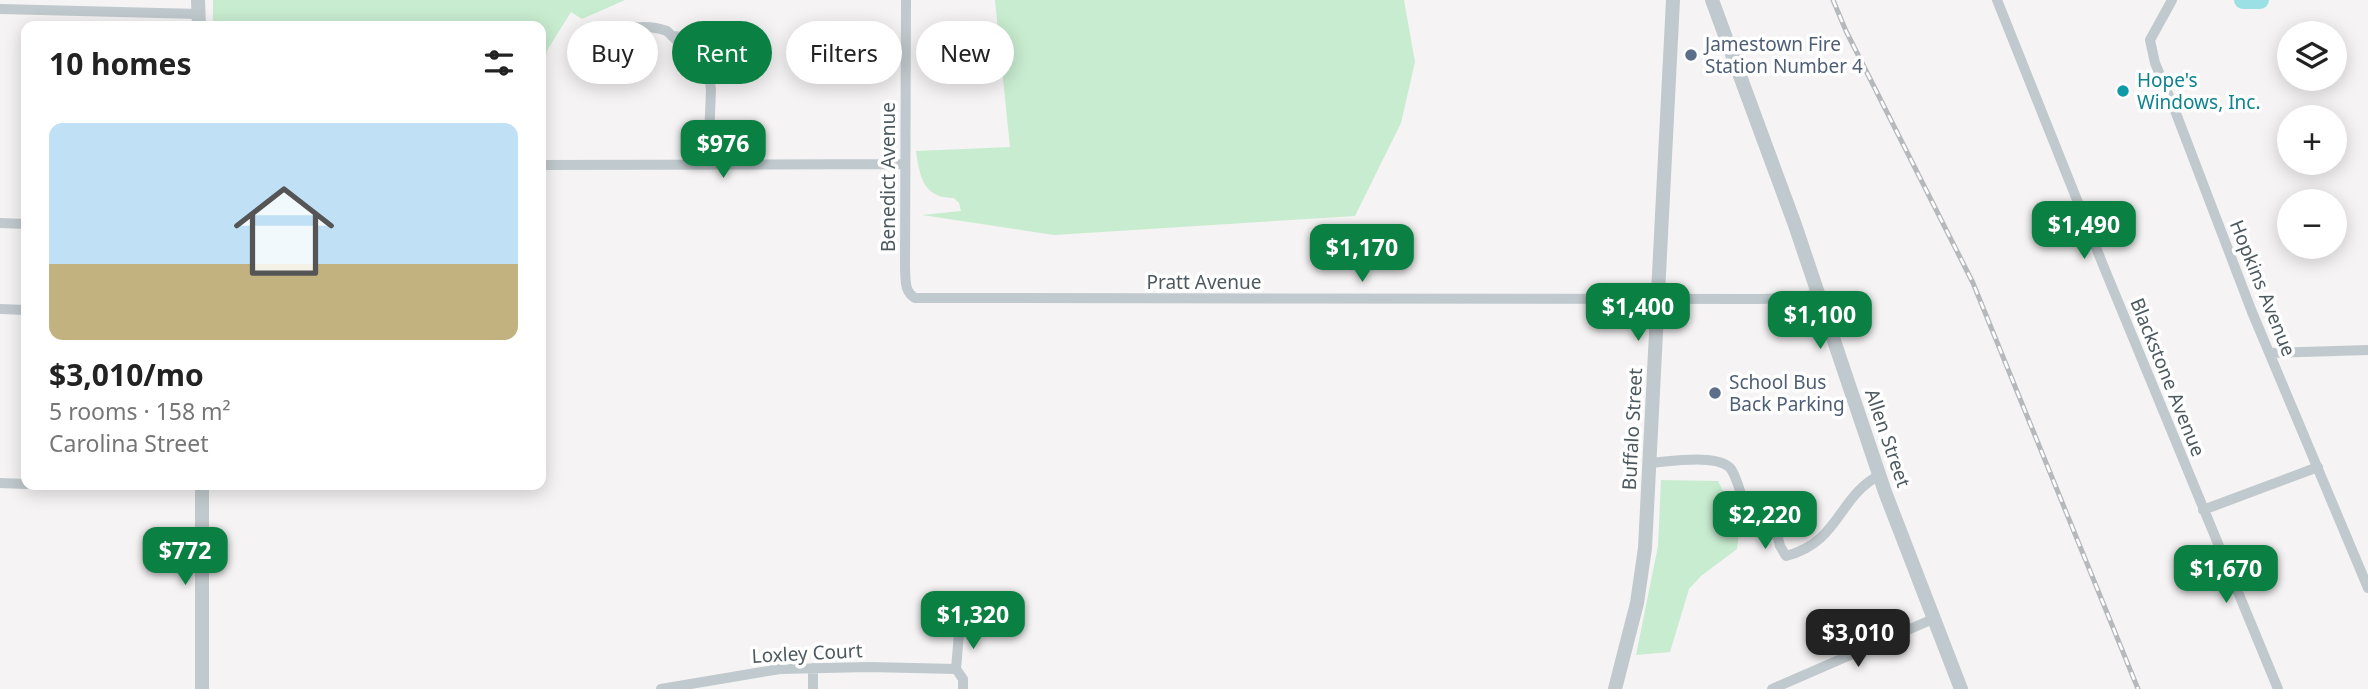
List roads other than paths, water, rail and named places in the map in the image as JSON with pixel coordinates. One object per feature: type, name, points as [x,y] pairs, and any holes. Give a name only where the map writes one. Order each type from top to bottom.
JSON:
[{"type":"street","name":"Benedict Avenue","points":[[905,269],[906,0]]},
{"type":"street","name":"Buffalo Street","points":[[1615,689],[1640,586],[1645,548],[1673,0]]},
{"type":"street","name":"Allen Street","points":[[1712,0],[1819,294],[1880,475],[1961,689]]},
{"type":"street","name":"Blackstone Avenue","points":[[1997,0],[2278,689]]},
{"type":"street","name":"Hopkins Avenue","points":[[2172,0],[2150,40],[2150,49],[2270,353],[2368,588]]},
{"type":"street","points":[[0,9],[198,14]]},
{"type":"street","points":[[658,29],[672,36]]},
{"type":"street","points":[[708,164],[710,84]]},
{"type":"street","points":[[546,165],[905,164]]},
{"type":"street","points":[[0,223],[21,223]]},
{"type":"street","name":"Pratt Avenue","points":[[905,269],[909,294],[915,298],[935,300],[1657,299],[1795,298],[1819,294]]},
{"type":"street","points":[[0,309],[21,310]]},
{"type":"street","points":[[2270,353],[2368,350]]},
{"type":"street","points":[[1649,463],[1705,458],[1726,465],[1730,468],[1750,516],[1773,517],[1780,546],[1786,556],[1811,545],[1828,533],[1857,491],[1880,475]]},
{"type":"street","points":[[2203,510],[2318,467]]},
{"type":"street","points":[[0,483],[21,484]]},
{"type":"street","points":[[202,490],[202,689]]},
{"type":"street","points":[[961,610],[956,669],[963,679],[962,689]]},
{"type":"street","points":[[1772,689],[1933,619]]},
{"type":"street","points":[[813,668],[813,689]]},
{"type":"street","name":"Loxley Court","points":[[661,689],[780,669],[956,669]]},
{"type":"waterway","points":[[2243,0],[2260,0]]},
{"type":"railway","points":[[1833,0],[1973,283],[2138,689]]},
{"type":"place","name":"Jamestown Fire Station Number 4","points":[[1691,55]]},
{"type":"place","name":"Hope's Windows, Inc.","points":[[2123,91]]},
{"type":"place","name":"School Bus Back Parking","points":[[1715,393]]}]
